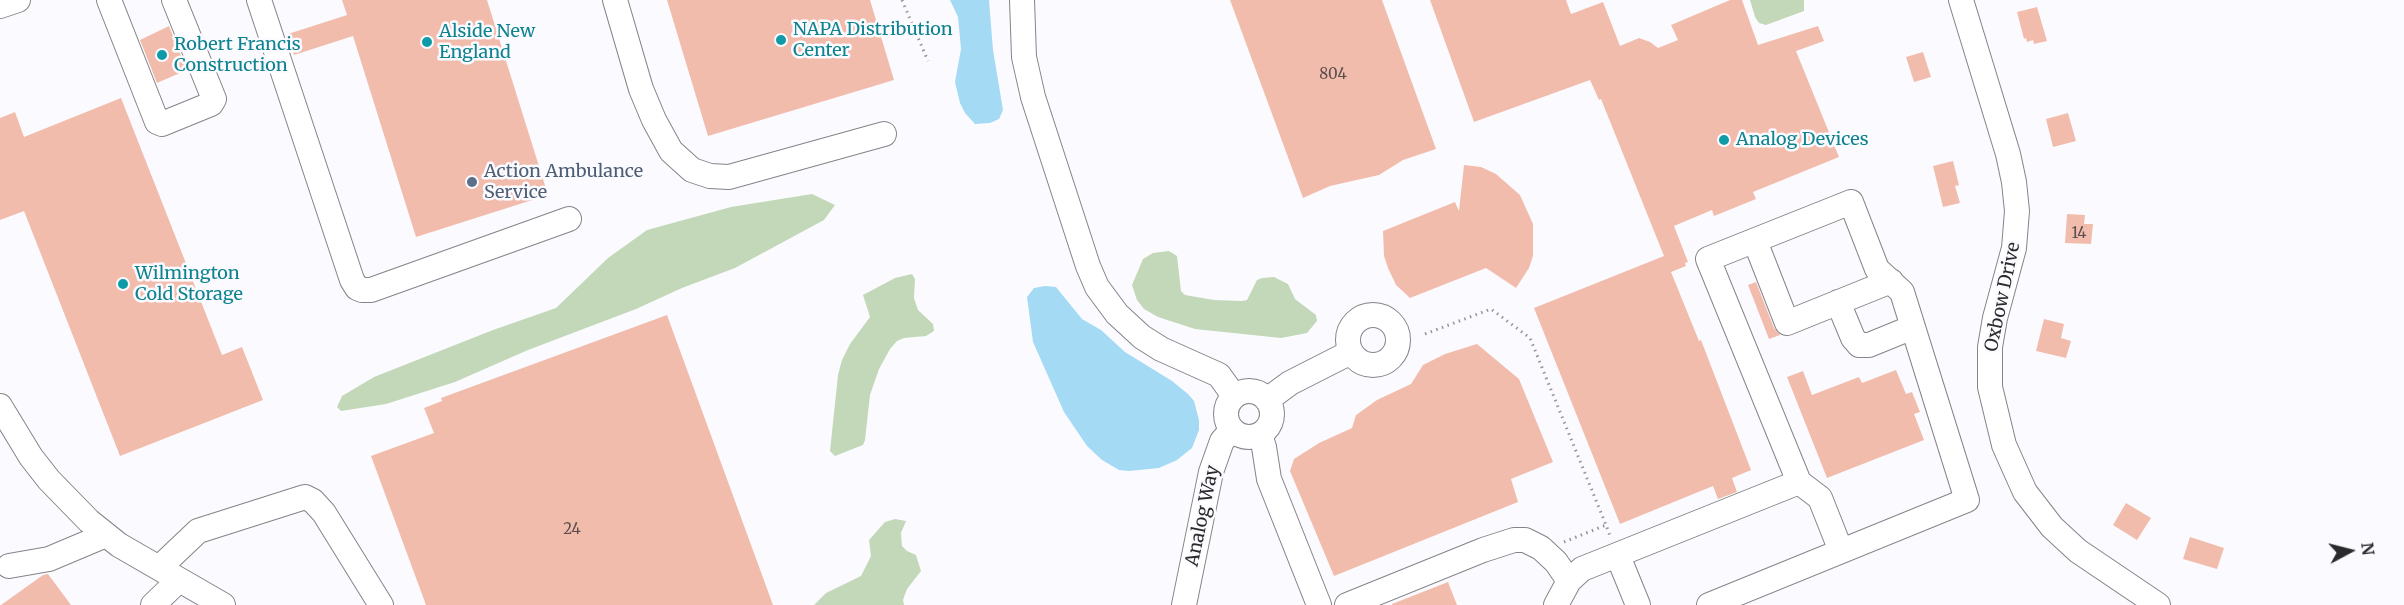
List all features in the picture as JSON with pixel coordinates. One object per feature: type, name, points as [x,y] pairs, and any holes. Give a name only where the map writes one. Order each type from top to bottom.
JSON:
[{"type":"street","points":[[0,6],[18,0]]},
{"type":"street","points":[[109,0],[157,122],[162,124],[212,104],[214,99],[174,0]]},
{"type":"street","points":[[259,0],[351,280],[357,288],[371,290],[569,219]]},
{"type":"street","points":[[615,0],[641,89],[654,120],[671,151],[692,170],[710,176],[729,177],[884,134]]},
{"type":"street","points":[[1022,0],[1024,57],[1033,97],[1088,266],[1097,286],[1117,314],[1142,337],[1161,349],[1219,375],[1228,384],[1234,396],[1244,391],[1254,391],[1267,400],[1272,416],[1269,426],[1260,435],[1243,437],[1231,430]]},
{"type":"street","name":"Oxbow Drive","points":[[1961,0],[2008,154],[2018,211],[2014,248],[1995,318],[1990,347],[1990,387],[2004,445],[2025,492],[2052,527],[2078,551],[2158,605]]},
{"type":"street","points":[[1708,605],[1967,500],[1902,292],[1877,269],[1851,202],[1708,260],[1799,482],[1820,498],[1841,551]]},
{"type":"street","points":[[1755,241],[1787,323],[1891,281]]},
{"type":"street","points":[[1838,302],[1852,338],[1859,345],[1869,345],[1914,327]]},
{"type":"street","points":[[1267,400],[1290,383],[1351,351]]},
{"type":"street","name":"Analog Way","points":[[1184,605],[1211,472],[1222,441],[1231,430],[1226,420],[1226,413],[1234,396]]},
{"type":"street","points":[[0,406],[31,458],[86,518],[119,545],[223,605]]},
{"type":"street","points":[[1260,435],[1269,479],[1319,605]]},
{"type":"street","points":[[1556,605],[1569,580],[1582,569],[1799,482]]},
{"type":"street","points":[[158,603],[169,574],[198,531],[211,525],[305,498],[314,501],[324,513],[381,605]]},
{"type":"street","points":[[9,566],[49,559],[106,535]]},
{"type":"street","points":[[1347,605],[1483,550],[1514,540],[1526,540],[1547,553],[1569,580]]},
{"type":"street","points":[[1618,556],[1638,605]]},
{"type":"path","points":[[902,0],[928,61]]},
{"type":"path","points":[[1425,334],[1491,309],[1530,338],[1618,556]]},
{"type":"path","points":[[1547,553],[1557,544],[1606,525]]},
{"type":"green space","points":[[1750,0],[1804,0],[1804,11],[1766,25],[1759,23],[1755,17]]},
{"type":"green space","points":[[812,194],[835,205],[824,220],[735,268],[528,350],[455,382],[386,404],[341,411],[337,407],[342,396],[374,377],[556,308],[608,258],[647,230],[731,207]]},
{"type":"green space","points":[[1169,251],[1177,256],[1181,291],[1185,295],[1214,300],[1247,300],[1257,280],[1274,277],[1288,284],[1295,299],[1316,315],[1317,321],[1307,333],[1281,338],[1195,329],[1158,317],[1144,309],[1137,300],[1132,285],[1143,259],[1153,253]]},
{"type":"green space","points":[[912,274],[915,279],[914,298],[918,310],[933,324],[934,331],[926,336],[904,338],[897,341],[890,349],[879,369],[870,395],[863,445],[835,456],[830,451],[838,375],[850,344],[870,317],[863,295],[895,278]]},
{"type":"green space","points":[[895,519],[906,521],[901,533],[902,546],[916,555],[921,571],[907,589],[903,600],[904,605],[814,605],[826,593],[861,576],[871,556],[869,540],[885,522]]},
{"type":"water","points":[[950,0],[989,0],[993,50],[1003,110],[999,119],[990,123],[975,124],[960,103],[955,82],[961,49],[958,17]]},
{"type":"water","points":[[1056,287],[1082,319],[1101,330],[1125,352],[1172,381],[1188,394],[1194,401],[1199,420],[1199,430],[1192,448],[1177,460],[1159,468],[1129,471],[1119,470],[1102,460],[1087,446],[1064,412],[1033,342],[1027,297],[1034,288]]},
{"type":"building","points":[[342,0],[487,0],[548,195],[416,237],[353,36],[294,55],[288,34],[347,15]]},
{"type":"building","name":"NAPA Distribution Center","points":[[667,0],[870,0],[894,80],[708,136]]},
{"type":"building","points":[[1230,0],[1382,0],[1436,149],[1403,160],[1379,175],[1330,186],[1303,198]]},
{"type":"building","name":"Analog Devices","points":[[1430,0],[1566,0],[1571,14],[1603,2],[1620,46],[1639,38],[1658,48],[1678,40],[1671,25],[1730,0],[1742,0],[1758,45],[1818,26],[1824,41],[1796,51],[1839,157],[1753,192],[1756,199],[1714,216],[1712,210],[1674,226],[1688,262],[1685,263],[1686,266],[1671,272],[1699,341],[1701,340],[1751,470],[1732,478],[1737,492],[1718,499],[1713,486],[1620,524],[1534,308],[1664,256],[1601,99],[1599,100],[1590,80],[1474,122]]},
{"type":"building","points":[[2037,7],[2047,41],[2034,44],[2033,40],[2027,42],[2026,38],[2024,39],[2017,12]]},
{"type":"building","name":"Robert Francis Construction","points":[[169,26],[187,70],[157,83],[140,40]]},
{"type":"building","points":[[1923,52],[1931,77],[1914,82],[1906,57]]},
{"type":"building","name":"Wilmington Cold Storage","points":[[121,98],[222,355],[242,347],[263,400],[120,456],[24,211],[0,220],[0,118],[15,112],[24,137]]},
{"type":"building","points":[[2068,113],[2076,141],[2053,147],[2046,119]]},
{"type":"building","points":[[1953,161],[1959,185],[1955,186],[1960,203],[1943,207],[1933,166]]},
{"type":"building","points":[[1464,165],[1481,167],[1496,174],[1520,195],[1533,224],[1533,256],[1529,268],[1516,288],[1486,268],[1410,298],[1396,285],[1388,268],[1384,256],[1383,231],[1455,202],[1459,211]]},
{"type":"building","points":[[2067,214],[2085,215],[2084,224],[2093,224],[2091,244],[2065,243]]},
{"type":"building","points":[[1756,282],[1774,328],[1780,335],[1769,339],[1748,285]]},
{"type":"building","points":[[667,315],[773,605],[426,605],[371,456],[434,433],[424,408],[442,401],[441,398]]},
{"type":"building","points":[[2044,319],[2064,324],[2061,338],[2071,341],[2066,358],[2036,351]]},
{"type":"building","points":[[1477,344],[1519,379],[1553,462],[1511,479],[1518,502],[1334,576],[1290,471],[1294,459],[1319,443],[1352,428],[1356,415],[1377,400],[1411,384],[1423,365],[1445,354]]},
{"type":"building","points":[[1896,370],[1906,394],[1912,392],[1920,412],[1914,414],[1924,440],[1827,478],[1787,377],[1803,371],[1812,395],[1859,377],[1862,383]]},
{"type":"building","points":[[2126,503],[2151,518],[2137,540],[2113,525]]},
{"type":"building","points":[[2190,537],[2224,548],[2217,569],[2183,559]]},
{"type":"building","points":[[48,574],[71,605],[1,605],[43,575]]},
{"type":"building","points":[[1448,582],[1457,605],[1392,605],[1392,604]]},
{"type":"place","name":"NAPA Distribution Center","points":[[781,40]]},
{"type":"place","name":"Alside New England","points":[[427,42]]},
{"type":"place","name":"Robert Francis Construction","points":[[162,55]]},
{"type":"place","name":"Analog Devices","points":[[1724,140]]},
{"type":"place","name":"Action Ambulance Service","points":[[472,182]]},
{"type":"place","name":"Wilmington Cold Storage","points":[[123,284]]}]
